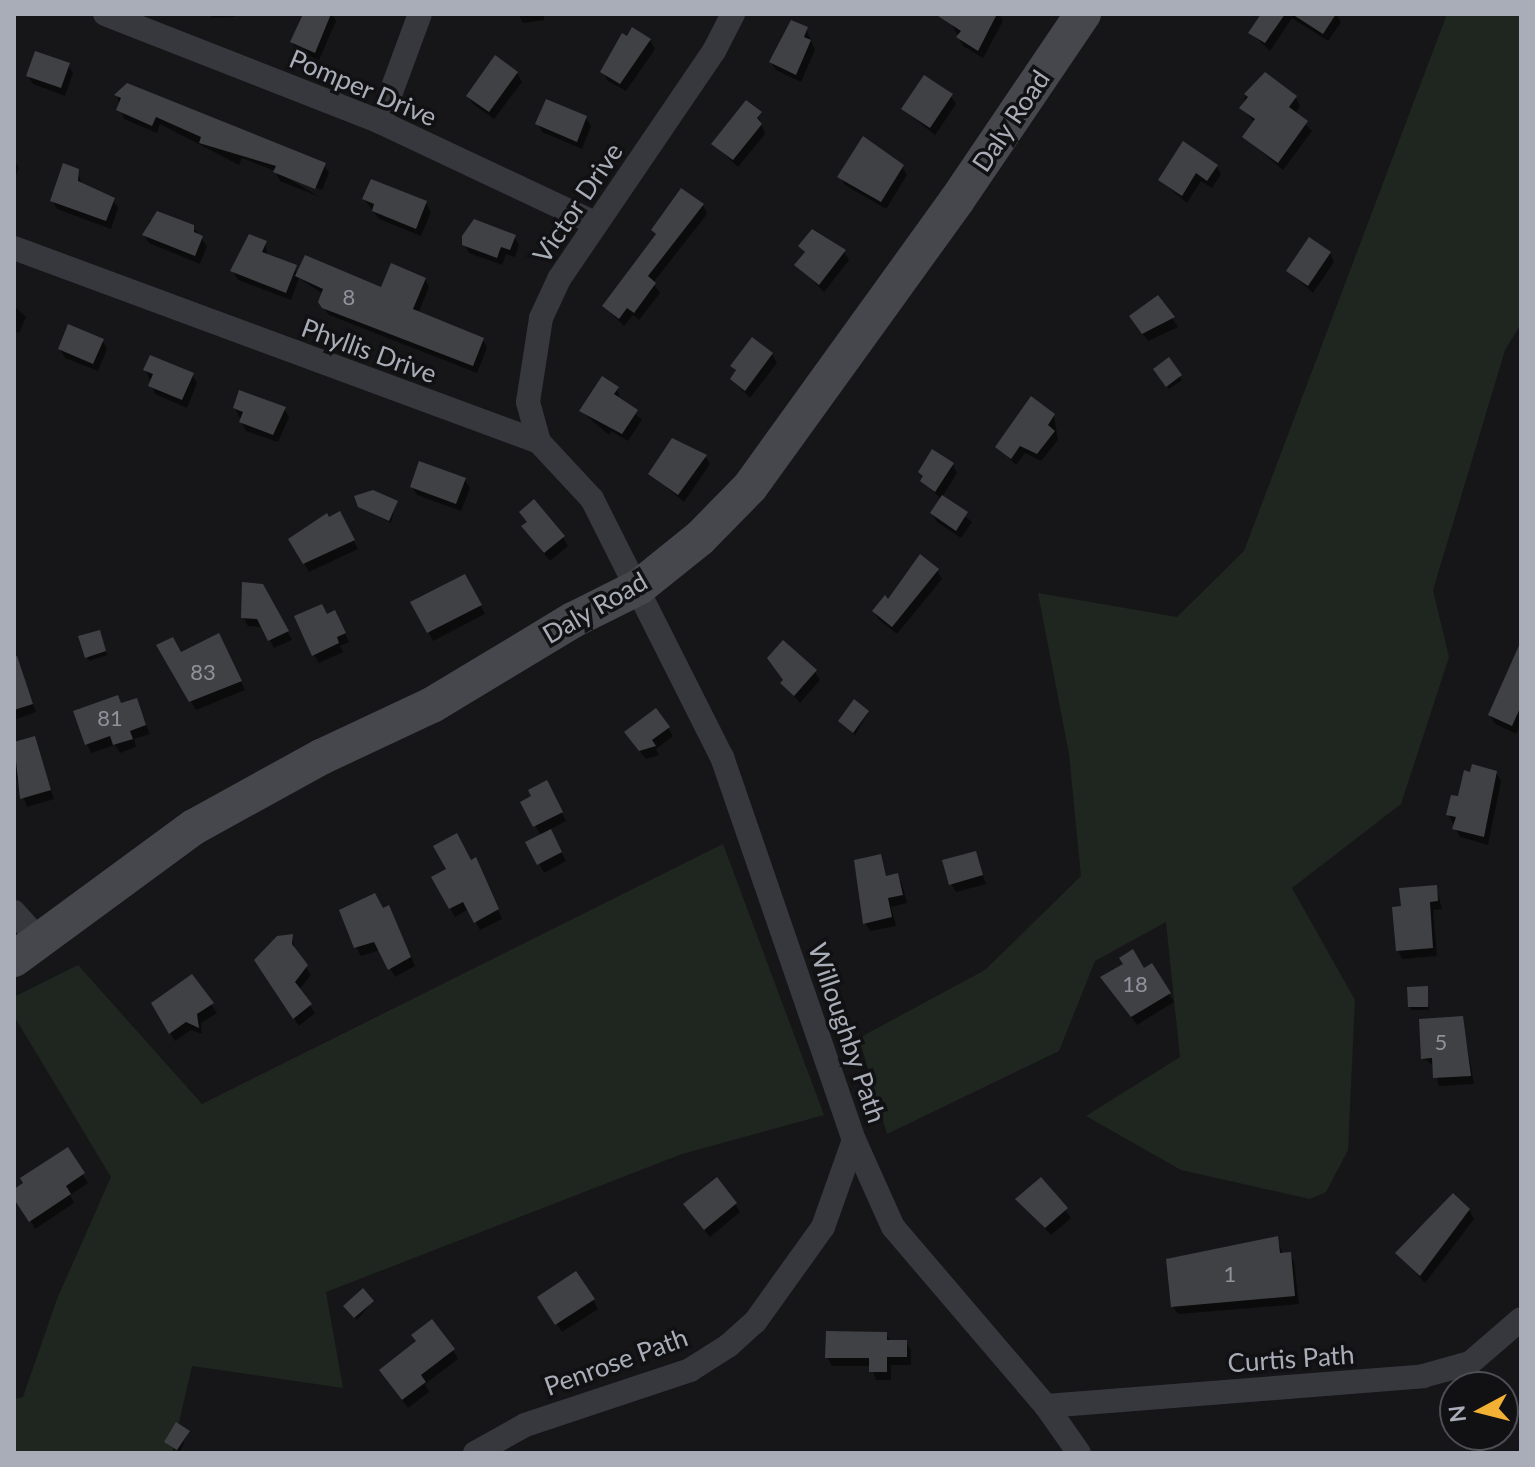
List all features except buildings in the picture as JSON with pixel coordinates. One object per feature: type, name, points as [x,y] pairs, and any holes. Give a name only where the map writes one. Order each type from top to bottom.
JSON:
[{"type":"street","name":"Pomper Drive","points":[[105,14],[380,122],[595,223]]},
{"type":"street","points":[[380,122],[420,14]]},
{"type":"street","name":"Victor Drive","points":[[539,442],[528,402],[541,318],[595,223],[714,51],[733,14]]},
{"type":"street","name":"Daly Road","points":[[26,950],[194,827],[321,757],[432,705],[573,620],[639,587],[700,538],[750,487],[1083,14]]},
{"type":"street","name":"Phyllis Drive","points":[[14,248],[539,442],[592,499],[639,587]]},
{"type":"street","name":"Willoughby Path","points":[[639,587],[722,757],[854,1140],[893,1227],[1046,1406],[1079,1453]]},
{"type":"street","points":[[14,912],[26,950]]},
{"type":"street","name":"Penrose Path","points":[[475,1453],[525,1425],[690,1370],[728,1346],[755,1322],[823,1227],[854,1140]]},
{"type":"street","name":"Curtis Path","points":[[1046,1406],[1423,1376],[1470,1363],[1521,1319]]},
{"type":"shaded area","points":[[1447,14],[1521,14],[1521,324],[1505,350],[1433,590],[1449,657],[1401,804],[1292,888],[1355,1000],[1348,1150],[1326,1192],[1310,1199],[1181,1170],[1086,1116],[1180,1057],[1166,922],[1095,961],[1059,1051],[887,1134],[859,1038],[985,970],[1081,876],[1069,754],[1038,593],[1177,617],[1244,551]]},
{"type":"shaded area","points":[[723,844],[824,1115],[682,1154],[326,1292],[343,1388],[192,1366],[172,1453],[14,1453],[14,1399],[23,1397],[57,1299],[111,1177],[14,1016],[14,997],[78,965],[202,1104]]}]
